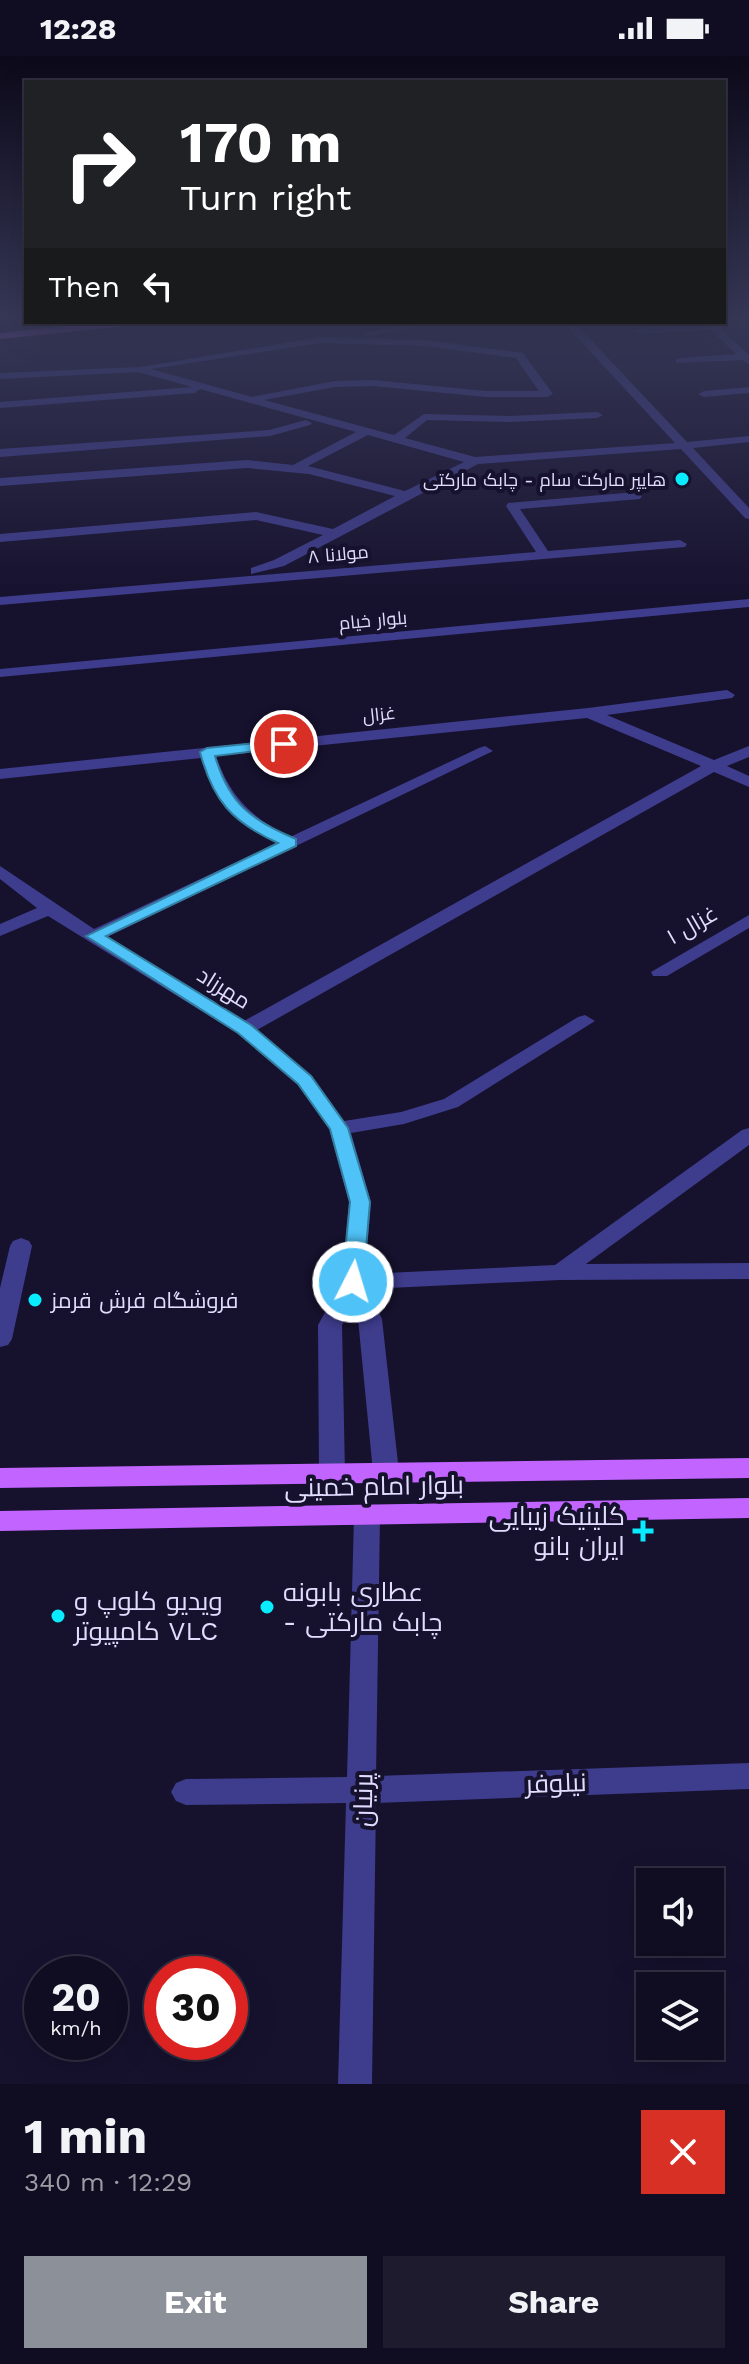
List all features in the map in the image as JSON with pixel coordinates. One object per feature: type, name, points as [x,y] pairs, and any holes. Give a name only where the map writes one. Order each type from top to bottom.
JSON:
[{"type":"main road","name":"بلوار امام خمینی","points":[[0,1478],[749,1468]]},
{"type":"main road","name":"بلوار امام خمینی","points":[[0,1521],[749,1508]]},
{"type":"street","points":[[295,411],[476,461],[749,439]]},
{"type":"street","points":[[649,411],[749,515]]},
{"type":"street","points":[[398,438],[424,417],[510,419],[597,415]]},
{"type":"street","points":[[0,453],[261,434],[306,423]]},
{"type":"street","points":[[296,468],[369,430]]},
{"type":"street","points":[[225,581],[279,563],[476,461]]},
{"type":"street","points":[[0,482],[247,464],[296,468],[409,496]]},
{"type":"street","points":[[544,555],[512,506],[636,496]]},
{"type":"street","points":[[0,538],[256,516],[337,534]]},
{"type":"street","name":"مولانا ۸","points":[[0,601],[680,544]]},
{"type":"street","name":"بلوار خیام","points":[[0,673],[749,603]]},
{"type":"street","name":"بلوار خیام","points":[[0,685],[749,614]]},
{"type":"street","points":[[588,713],[727,695]]},
{"type":"street","name":"غزال","points":[[0,774],[588,713],[625,726],[749,782]]},
{"type":"street","points":[[94,936],[485,751]]},
{"type":"street","points":[[244,1029],[714,766],[749,751]]},
{"type":"street","points":[[207,752],[215,781],[231,807],[261,830],[290,843]]},
{"type":"street","name":"مهرزاد","points":[[0,871],[49,909],[244,1029],[305,1080],[339,1128],[360,1202],[353,1282]]},
{"type":"street","points":[[0,931],[49,909]]},
{"type":"street","name":"غزال ۱","points":[[660,972],[749,920]]},
{"type":"street","points":[[339,1128],[404,1118],[451,1103],[585,1021]]},
{"type":"street","points":[[560,1272],[749,1135]]},
{"type":"street","points":[[0,1339],[21,1246]]},
{"type":"street","points":[[353,1282],[560,1272],[749,1271]]},
{"type":"street","points":[[353,1282],[370,1319],[386,1472]]},
{"type":"street","points":[[332,1473],[330,1325],[353,1282]]},
{"type":"street","name":"پرنیان","points":[[355,2084],[367,1517]]},
{"type":"street","name":"نیلوفر","points":[[186,1792],[363,1790],[749,1776]]},
{"type":"place","name":"هایپر مارکت سام - چابک مارکتی","points":[[682,479]]},
{"type":"place","name":"فروشگاه فرش قرمز","points":[[35,1300]]},
{"type":"place","name":"کلینیک زیبایی ایران بانو","points":[[643,1531]]},
{"type":"place","name":"عطاری بابونه - چابک مارکتی","points":[[267,1607]]},
{"type":"place","name":"ویدیو کلوپ و کامپیوتر VLC","points":[[58,1616]]},
{"type":"route","points":[[284,744],[207,752],[215,781],[231,807],[261,830],[290,843],[94,936],[244,1029],[305,1080],[339,1128],[360,1202],[353,1282]]}]
